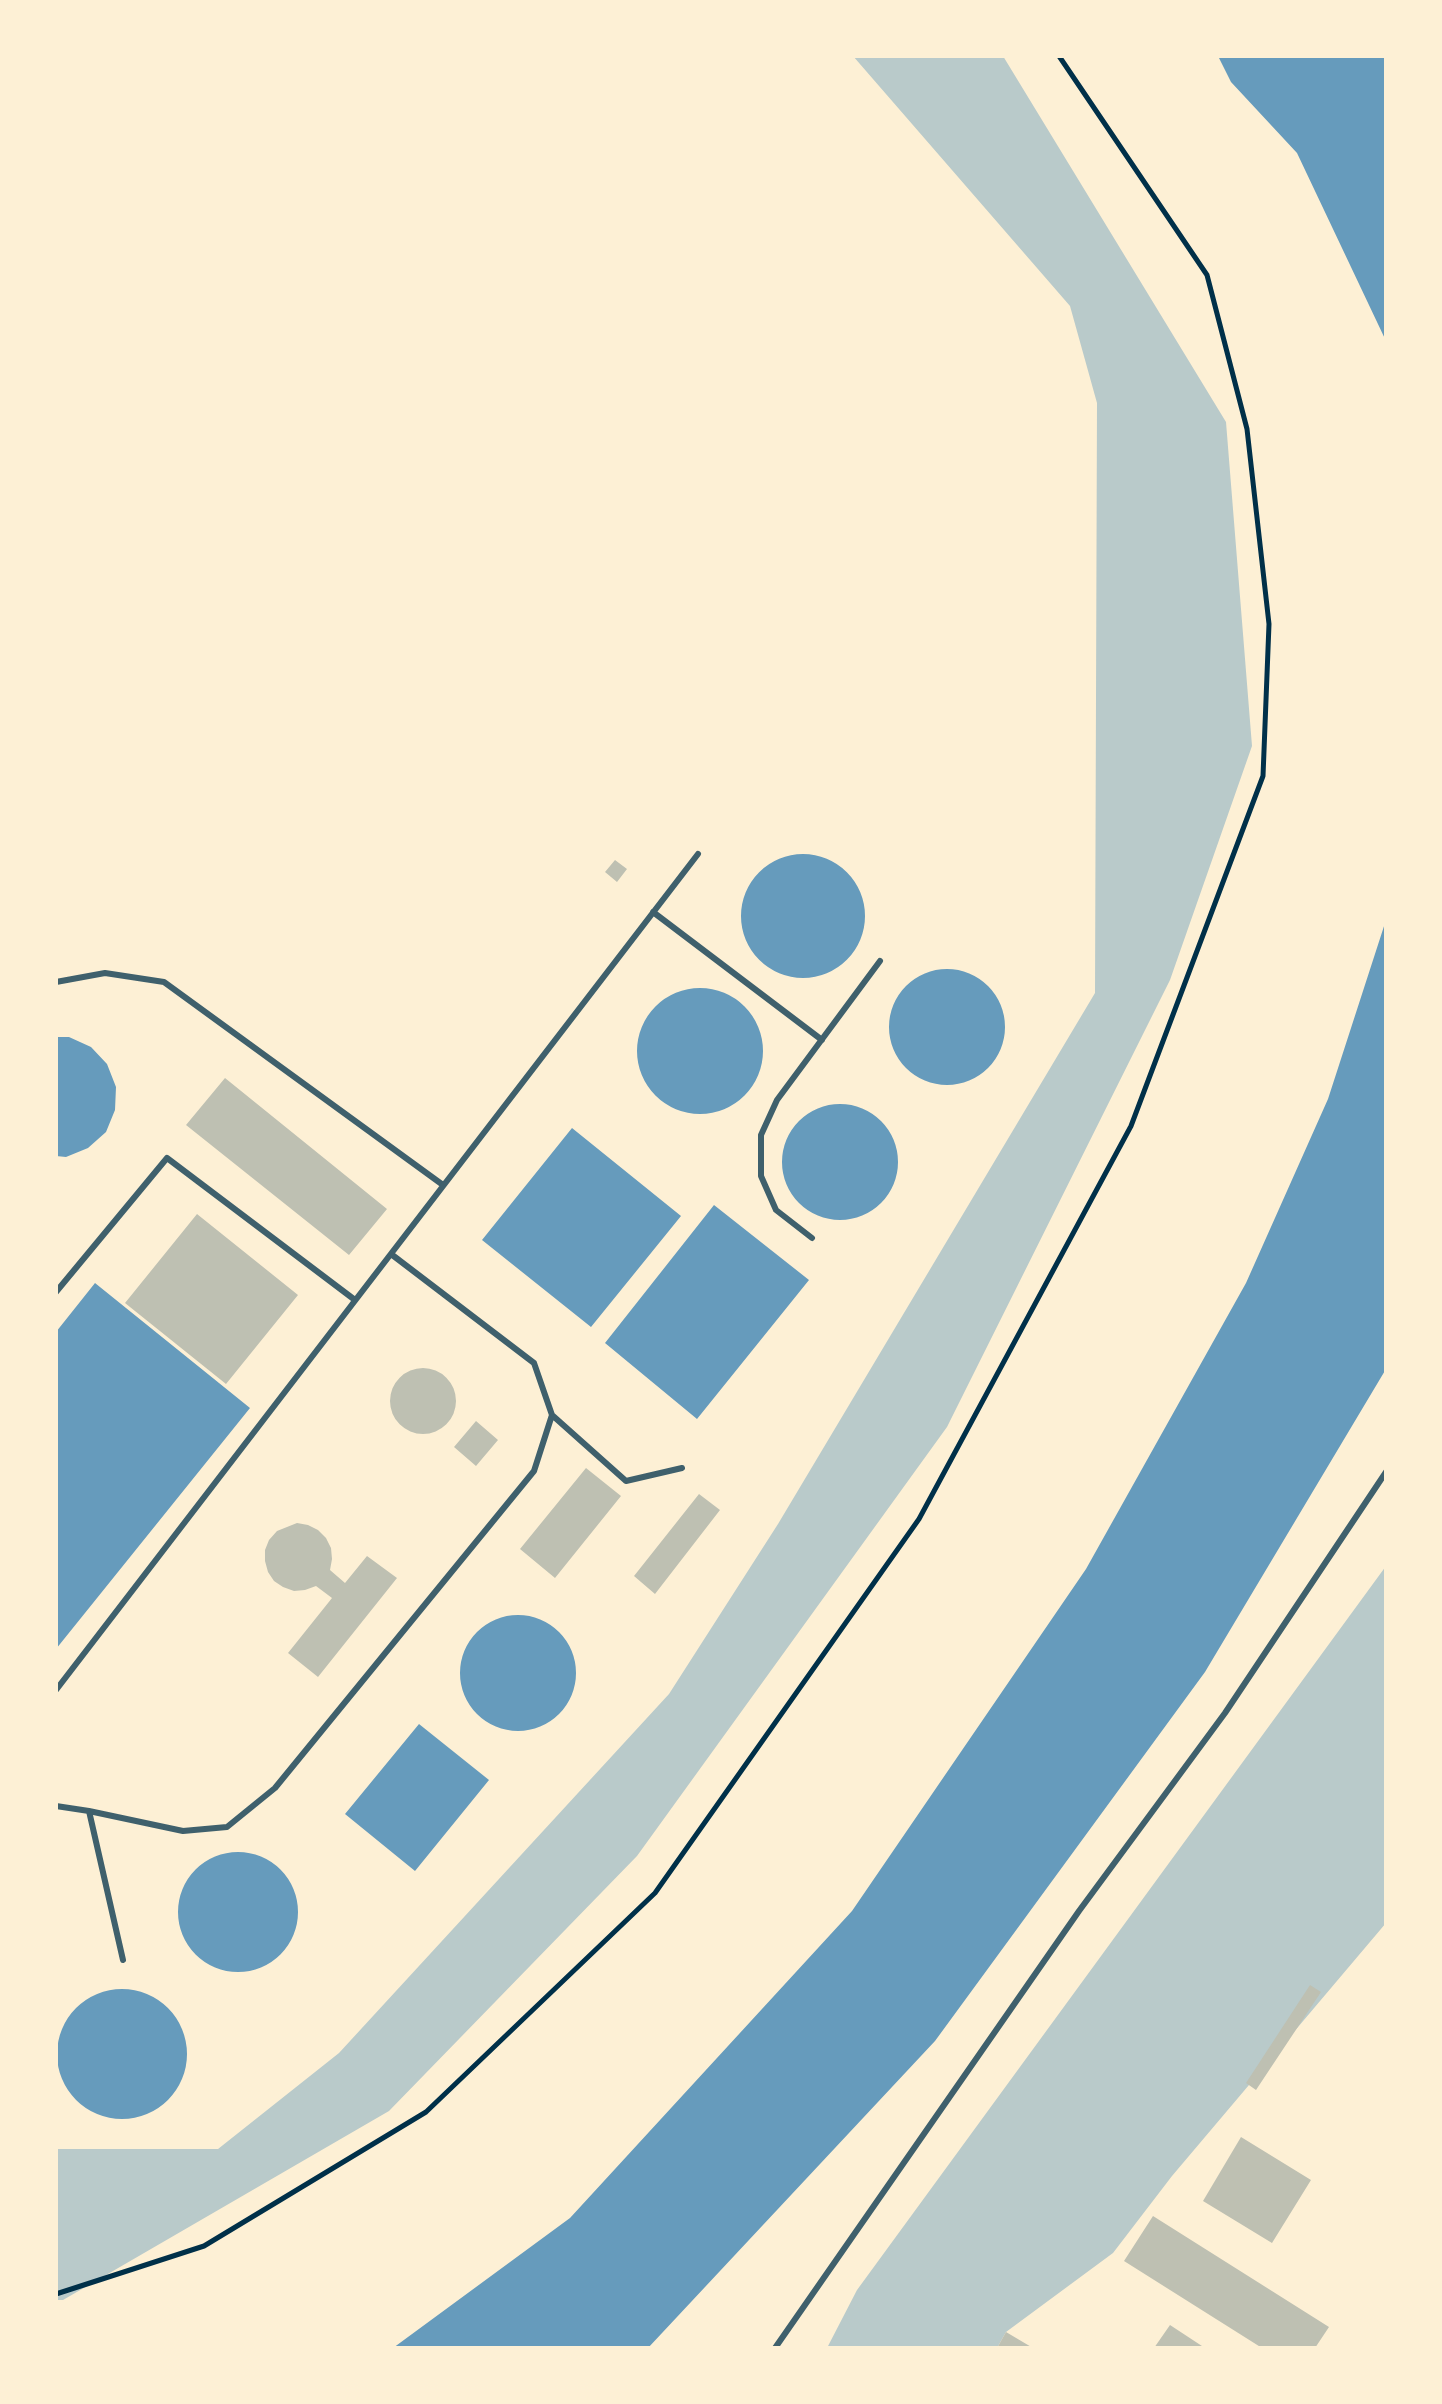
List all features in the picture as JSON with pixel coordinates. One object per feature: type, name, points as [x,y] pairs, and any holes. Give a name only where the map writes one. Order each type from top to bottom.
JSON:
[{"type":"lane","points":[[56,1690],[698,854]]},
{"type":"lane","points":[[653,912],[822,1040]]},
{"type":"lane","points":[[812,1238],[776,1210],[761,1176],[761,1135],[777,1100],[880,961]]},
{"type":"lane","points":[[56,982],[105,973],[164,982],[443,1185]]},
{"type":"lane","points":[[56,1292],[167,1158],[355,1300]]},
{"type":"lane","points":[[391,1254],[534,1363],[552,1415],[626,1481],[682,1468]]},
{"type":"lane","points":[[56,1806],[183,1831],[227,1827],[275,1788],[534,1471],[552,1415]]},
{"type":"lane","points":[[775,2348],[1079,1911],[1225,1713],[1386,1472]]},
{"type":"lane","points":[[89,1811],[123,1960]]},
{"type":"path","points":[[56,2294],[204,2246],[426,2112],[655,1893],[919,1519],[1131,1126],[1263,776],[1269,624],[1247,429],[1207,275],[1059,56]]},
{"type":"shaded area","points":[[853,56],[1003,56],[1226,422],[1252,746],[1170,980],[947,1427],[637,1856],[389,2111],[63,2300],[56,2300],[56,2149],[218,2149],[339,2053],[669,1694],[778,1524],[1095,993],[1097,403],[1070,306]]},
{"type":"shaded area","points":[[1386,1566],[1386,1923],[1172,2176],[1113,2253],[1006,2332],[997,2348],[827,2348],[857,2290]]},
{"type":"water","points":[[1218,56],[1386,56],[1386,341],[1297,153],[1231,82]]},
{"type":"water","points":[[803,854],[827,859],[847,872],[860,892],[865,916],[860,940],[847,960],[827,973],[803,978],[779,973],[759,960],[746,940],[741,916],[746,892],[759,872],[779,859]]},
{"type":"water","points":[[1386,920],[1386,1369],[1205,1672],[935,2041],[648,2348],[393,2348],[570,2218],[852,1911],[1086,1569],[1246,1283],[1328,1099]]},
{"type":"water","points":[[947,969],[969,974],[988,986],[1000,1005],[1005,1027],[1000,1049],[988,1068],[969,1080],[947,1085],[925,1080],[906,1068],[894,1049],[889,1027],[894,1005],[906,986],[925,974]]},
{"type":"water","points":[[700,988],[724,993],[745,1006],[758,1027],[763,1051],[758,1075],[745,1096],[724,1109],[700,1114],[676,1109],[655,1096],[642,1075],[637,1051],[642,1027],[655,1006],[676,993]]},
{"type":"water","points":[[56,1037],[69,1037],[91,1047],[107,1064],[116,1087],[115,1110],[106,1132],[88,1148],[66,1157],[56,1156]]},
{"type":"water","points":[[840,1104],[862,1108],[881,1121],[894,1140],[898,1162],[894,1184],[881,1203],[862,1216],[840,1220],[818,1216],[799,1203],[786,1184],[782,1162],[786,1140],[799,1121],[818,1108]]},
{"type":"water","points":[[572,1128],[681,1216],[591,1327],[482,1240]]},
{"type":"water","points":[[714,1205],[809,1280],[697,1419],[605,1343]]},
{"type":"water","points":[[95,1283],[250,1408],[56,1649],[56,1332]]},
{"type":"water","points":[[518,1615],[540,1619],[559,1632],[572,1651],[576,1673],[572,1695],[559,1714],[540,1727],[518,1731],[496,1727],[477,1714],[464,1695],[460,1673],[464,1651],[477,1632],[496,1619]]},
{"type":"water","points":[[419,1724],[489,1780],[415,1871],[345,1814]]},
{"type":"water","points":[[238,1852],[261,1857],[280,1870],[293,1889],[298,1912],[293,1935],[280,1954],[261,1967],[238,1972],[215,1967],[196,1954],[183,1935],[178,1912],[183,1889],[196,1870],[215,1857]]},
{"type":"water","points":[[122,1989],[147,1994],[168,2008],[182,2029],[187,2054],[182,2079],[168,2100],[147,2114],[122,2119],[97,2114],[76,2100],[62,2079],[57,2054],[62,2029],[76,2008],[97,1994]]},
{"type":"building","points":[[615,860],[627,869],[617,882],[605,872]]},
{"type":"building","points":[[225,1078],[387,1209],[349,1255],[186,1125]]},
{"type":"building","points":[[197,1214],[298,1295],[226,1384],[125,1303]]},
{"type":"building","points":[[423,1368],[446,1378],[456,1401],[446,1424],[423,1434],[400,1424],[390,1401],[400,1378]]},
{"type":"building","points":[[476,1421],[498,1440],[476,1466],[454,1447]]},
{"type":"building","points":[[586,1468],[621,1496],[555,1578],[520,1549]]},
{"type":"building","points":[[699,1494],[720,1510],[655,1594],[634,1576]]},
{"type":"building","points":[[297,1523],[318,1530],[326,1538],[331,1548],[330,1570],[345,1583],[367,1556],[397,1578],[318,1677],[288,1653],[332,1598],[316,1586],[294,1591],[283,1587],[274,1581],[265,1561],[269,1540],[277,1531]]},
{"type":"building","points":[[1310,1985],[1321,1992],[1256,2090],[1246,2083]]},
{"type":"building","points":[[1241,2137],[1311,2180],[1272,2243],[1203,2201]]},
{"type":"building","points":[[1153,2216],[1329,2327],[1315,2348],[1262,2348],[1124,2261]]},
{"type":"building","points":[[1170,2325],[1205,2348],[1154,2348]]},
{"type":"building","points":[[1006,2332],[1033,2348],[997,2348]]}]
